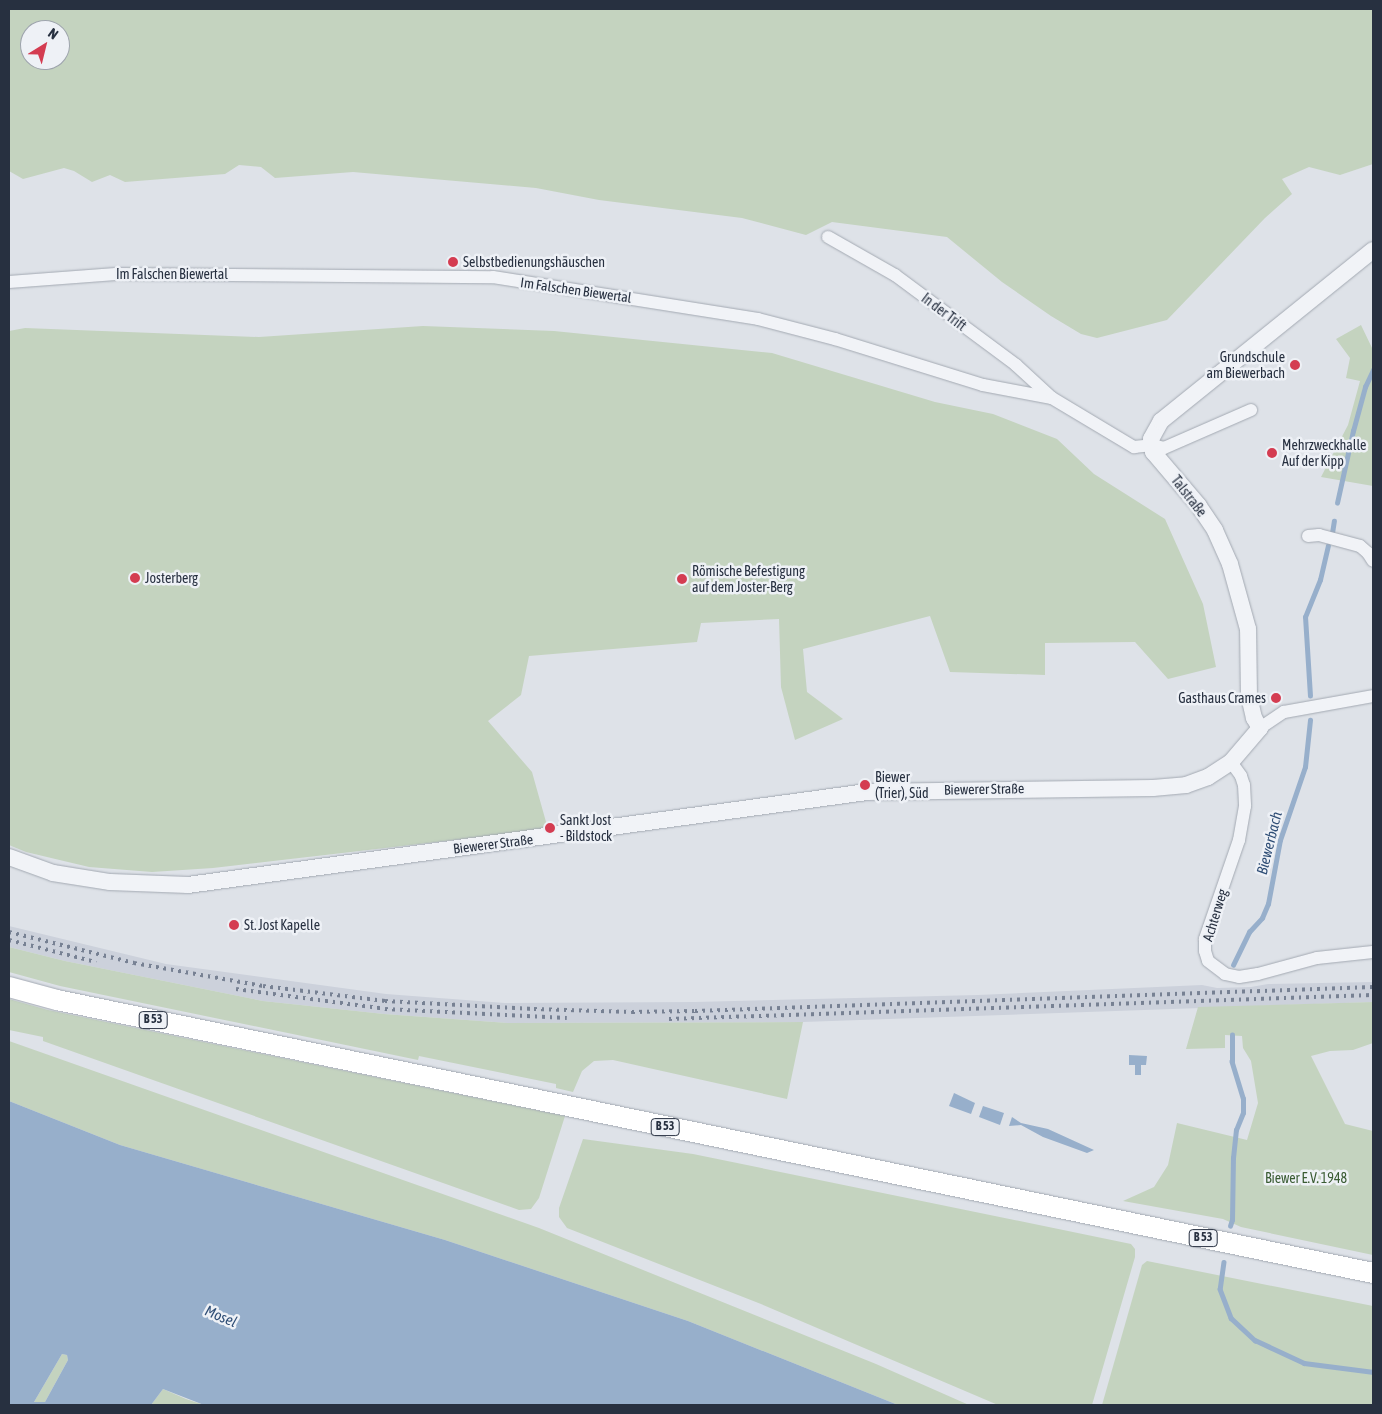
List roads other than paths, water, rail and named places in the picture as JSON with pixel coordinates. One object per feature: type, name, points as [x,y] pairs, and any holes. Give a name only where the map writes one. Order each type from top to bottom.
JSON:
[{"type":"main road","name":"B 53","points":[[9,987],[57,1000],[152,1020],[1373,1273]]},
{"type":"street","name":"In der Trift","points":[[828,237],[895,275],[1016,365],[1052,398]]},
{"type":"street","points":[[1152,445],[1155,430],[1162,421],[1373,250]]},
{"type":"street","name":"Im Falschen Biewertal","points":[[9,282],[116,274],[493,278],[758,319],[835,339],[983,385],[1052,398]]},
{"type":"street","points":[[1052,398],[1134,447],[1152,445],[1164,448],[1251,410]]},
{"type":"street","name":"Talstraße","points":[[1152,445],[1153,452],[1198,506],[1215,530],[1230,564],[1248,629],[1251,708],[1260,728]]},
{"type":"street","points":[[1314,535],[1360,546],[1373,561]]},
{"type":"street","name":"Biewerer Straße","points":[[9,856],[53,873],[110,882],[188,885],[867,792],[1153,788],[1186,785],[1208,777],[1231,762],[1260,728],[1284,712],[1373,696]]},
{"type":"street","name":"Achterweg","points":[[1231,762],[1241,776],[1244,785],[1245,806],[1239,840],[1206,939],[1205,951],[1208,961],[1225,974],[1239,977],[1258,974],[1318,958],[1373,952]]},
{"type":"water","points":[[1129,1055],[1147,1056],[1146,1065],[1141,1065],[1141,1075],[1135,1075],[1135,1065],[1129,1065]]},
{"type":"water","points":[[954,1093],[975,1103],[971,1114],[949,1106]]},
{"type":"water","name":"Mosel","points":[[9,1101],[120,1145],[445,1240],[688,1321],[898,1405],[204,1405],[163,1389],[151,1405],[9,1405]],"holes":[[[62,1354],[67,1355],[68,1360],[45,1402],[34,1402]]]},
{"type":"water","points":[[983,1106],[1004,1113],[1000,1125],[979,1117]]},
{"type":"water","points":[[1012,1117],[1021,1123],[1048,1129],[1094,1150],[1087,1153],[1043,1137],[1021,1125],[1009,1126]]},
{"type":"waterway","name":"Biewerbach","points":[[1337,503],[1353,431],[1365,387],[1373,370]]},
{"type":"waterway","name":"Biewerbach","points":[[1332,533],[1334,521]]},
{"type":"waterway","name":"Biewerbach","points":[[1310,696],[1305,617],[1320,580],[1328,546]]},
{"type":"waterway","name":"Biewerbach","points":[[1233,965],[1249,932],[1262,918],[1268,904],[1280,840],[1305,767],[1310,720]]},
{"type":"waterway","name":"Biewerbach","points":[[1230,1226],[1232,1220],[1233,1158],[1236,1130],[1243,1113],[1243,1099],[1232,1062],[1232,1035]]},
{"type":"waterway","name":"Biewerbach","points":[[1224,1262],[1220,1289],[1231,1318],[1255,1340],[1304,1363],[1373,1372]]},
{"type":"railway","points":[[9,932],[134,963],[263,986],[385,1001],[534,1009],[632,1012],[695,1011],[1373,987]]},
{"type":"railway","points":[[9,940],[96,962]]},
{"type":"railway","points":[[236,989],[385,1009],[567,1018]]},
{"type":"railway","points":[[669,1019],[1373,995]]},
{"type":"place","name":"Selbstbedienungshäuschen","points":[[453,262]]},
{"type":"place","name":"Grundschule am Biewerbach","points":[[1295,365]]},
{"type":"place","name":"Mehrzweckhalle Auf der Kipp","points":[[1272,453]]},
{"type":"place","name":"Josterberg","points":[[135,578]]},
{"type":"place","name":"Römische Befestigung auf dem Joster-Berg","points":[[682,579]]},
{"type":"place","name":"Gasthaus Crames","points":[[1276,698]]},
{"type":"place","name":"Biewer (Trier), Süd","points":[[865,785]]},
{"type":"place","name":"Sankt Jost - Bildstock","points":[[550,828]]},
{"type":"place","name":"St. Jost Kapelle","points":[[234,925]]},
{"type":"park label","name":"Biewer E.V. 1948","points":[[1306,1178]]}]
